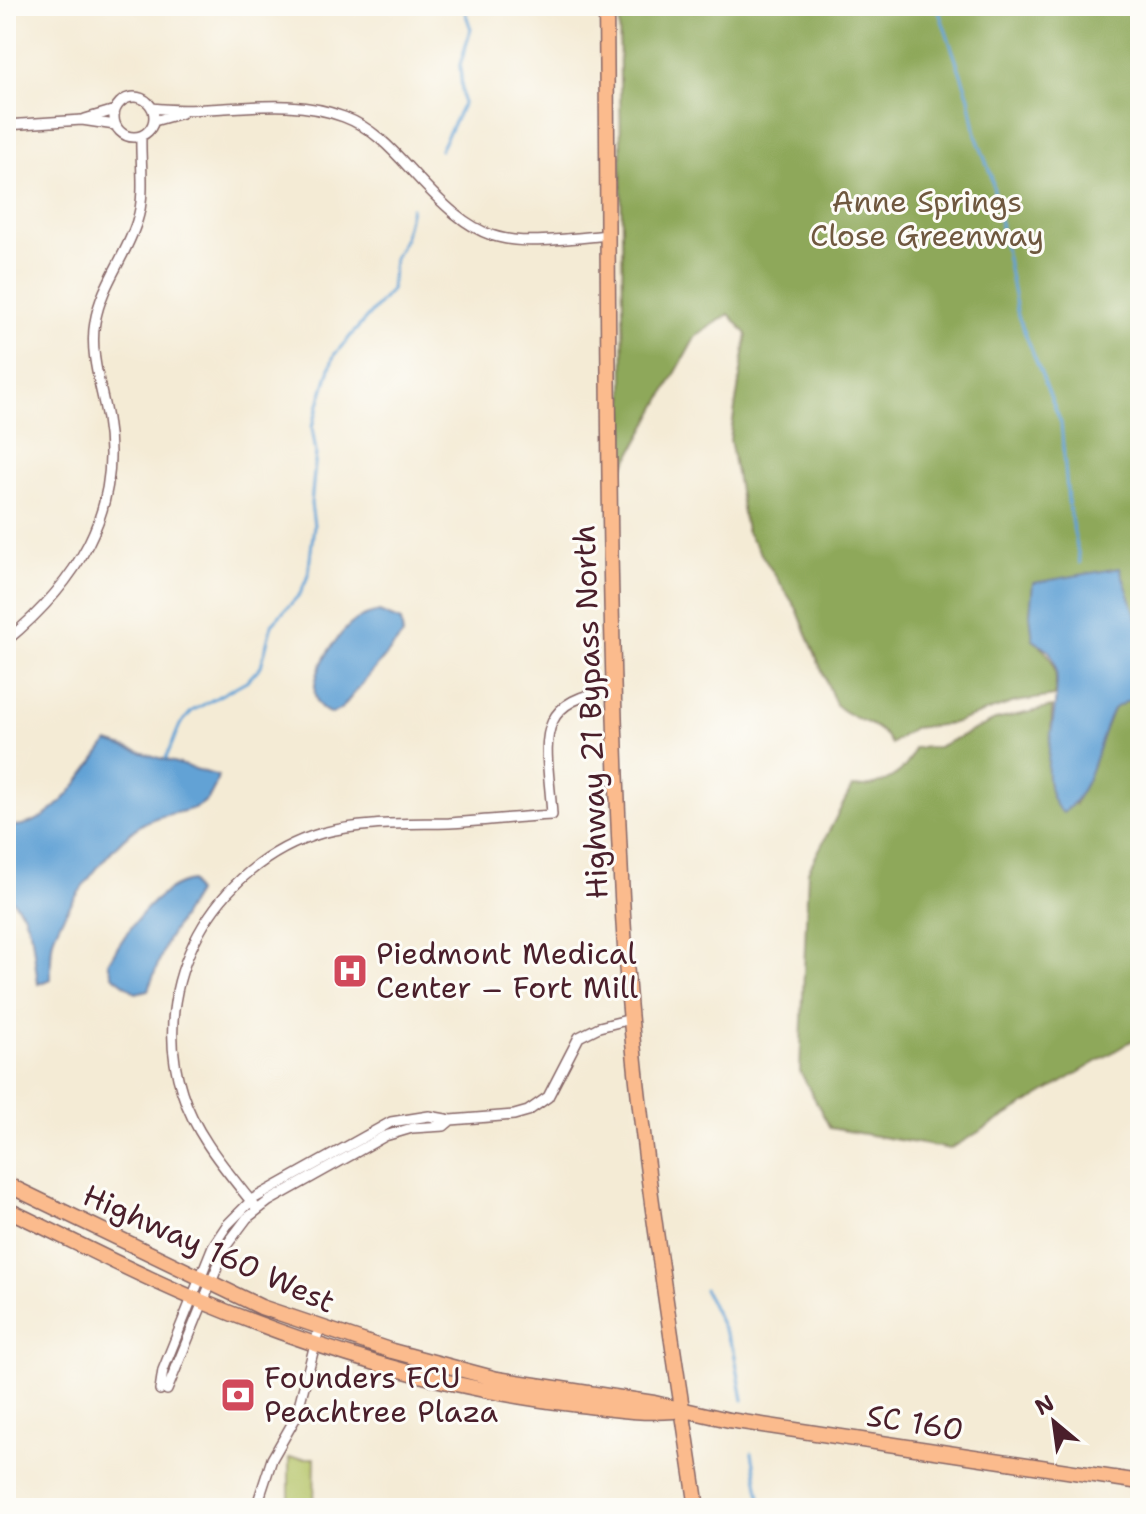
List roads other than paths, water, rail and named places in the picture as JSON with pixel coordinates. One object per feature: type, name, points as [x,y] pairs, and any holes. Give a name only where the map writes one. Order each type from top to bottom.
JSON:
[{"type":"main road","name":"Highway 21 Bypass North","points":[[606,6],[615,690],[622,902],[650,1196],[697,1508]]},
{"type":"main road","name":"Highway 160 West","points":[[6,1184],[202,1290]]},
{"type":"main road","name":"Highway 160 West","points":[[6,1209],[316,1335],[497,1379],[654,1403],[683,1411]]},
{"type":"main road","name":"SC 160","points":[[683,1411],[1140,1482]]},
{"type":"street","points":[[82,120],[115,110],[129,97],[142,98],[152,108],[154,121]]},
{"type":"street","points":[[152,108],[185,112],[286,104],[331,112],[379,138],[463,223],[486,235],[504,241],[528,242],[608,235]]},
{"type":"street","points":[[115,110],[115,125]]},
{"type":"street","points":[[136,137],[154,121],[185,112]]},
{"type":"street","points":[[6,125],[82,120],[115,125],[136,137]]},
{"type":"street","points":[[6,641],[45,606],[81,561],[105,503],[109,441],[95,352],[94,325],[104,290],[138,218],[142,194],[136,137]]},
{"type":"street","points":[[254,1205],[203,1138],[183,1095],[176,1069],[173,1029],[176,996],[192,945],[207,918],[228,891],[262,862],[321,834],[356,827],[552,815],[550,723],[565,703],[588,693],[615,690]]},
{"type":"street","points":[[164,1390],[202,1290],[233,1234],[254,1205],[365,1141],[393,1133],[444,1126],[451,1120],[514,1115],[538,1106],[548,1097],[565,1069],[579,1037],[599,1027],[631,1019]]},
{"type":"street","points":[[256,1508],[272,1459],[296,1417],[316,1335]]},
{"type":"water","points":[[1120,568],[1140,627],[1140,694],[1113,709],[1088,779],[1063,813],[1052,798],[1048,779],[1057,686],[1055,667],[1049,651],[1033,640],[1030,614],[1033,583]]},
{"type":"water","points":[[379,612],[401,621],[403,635],[342,708],[332,714],[320,707],[315,696],[315,682],[320,668],[327,653],[346,629],[355,621]]},
{"type":"water","points":[[108,742],[218,776],[213,790],[199,806],[146,822],[107,856],[80,890],[60,923],[52,946],[51,979],[38,984],[32,937],[23,913],[6,892],[6,826],[23,825],[53,810]]},
{"type":"water","points":[[191,881],[196,893],[167,941],[148,990],[136,993],[112,975],[108,963],[142,913],[166,892]]},
{"type":"waterway","points":[[440,150],[463,104],[460,65],[471,29],[463,6]]},
{"type":"waterway","points":[[937,6],[969,97],[976,135],[991,175],[1018,316],[1061,423],[1068,501],[1080,563]]},
{"type":"waterway","points":[[166,758],[180,725],[192,711],[248,680],[261,666],[272,624],[300,594],[308,576],[314,525],[311,504],[316,453],[312,427],[334,355],[391,290],[394,259],[404,240],[411,208]]},
{"type":"waterway","points":[[704,1289],[734,1351],[743,1400]]},
{"type":"waterway","points":[[752,1453],[762,1508]]},
{"type":"place","name":"Piedmont Medical Center – Fort Mill","points":[[350,971]]},
{"type":"place","name":"Founders FCU Peachtree Plaza","points":[[238,1395]]},
{"type":"park label","name":"Anne Springs Close Greenway","points":[[927,219]]}]
